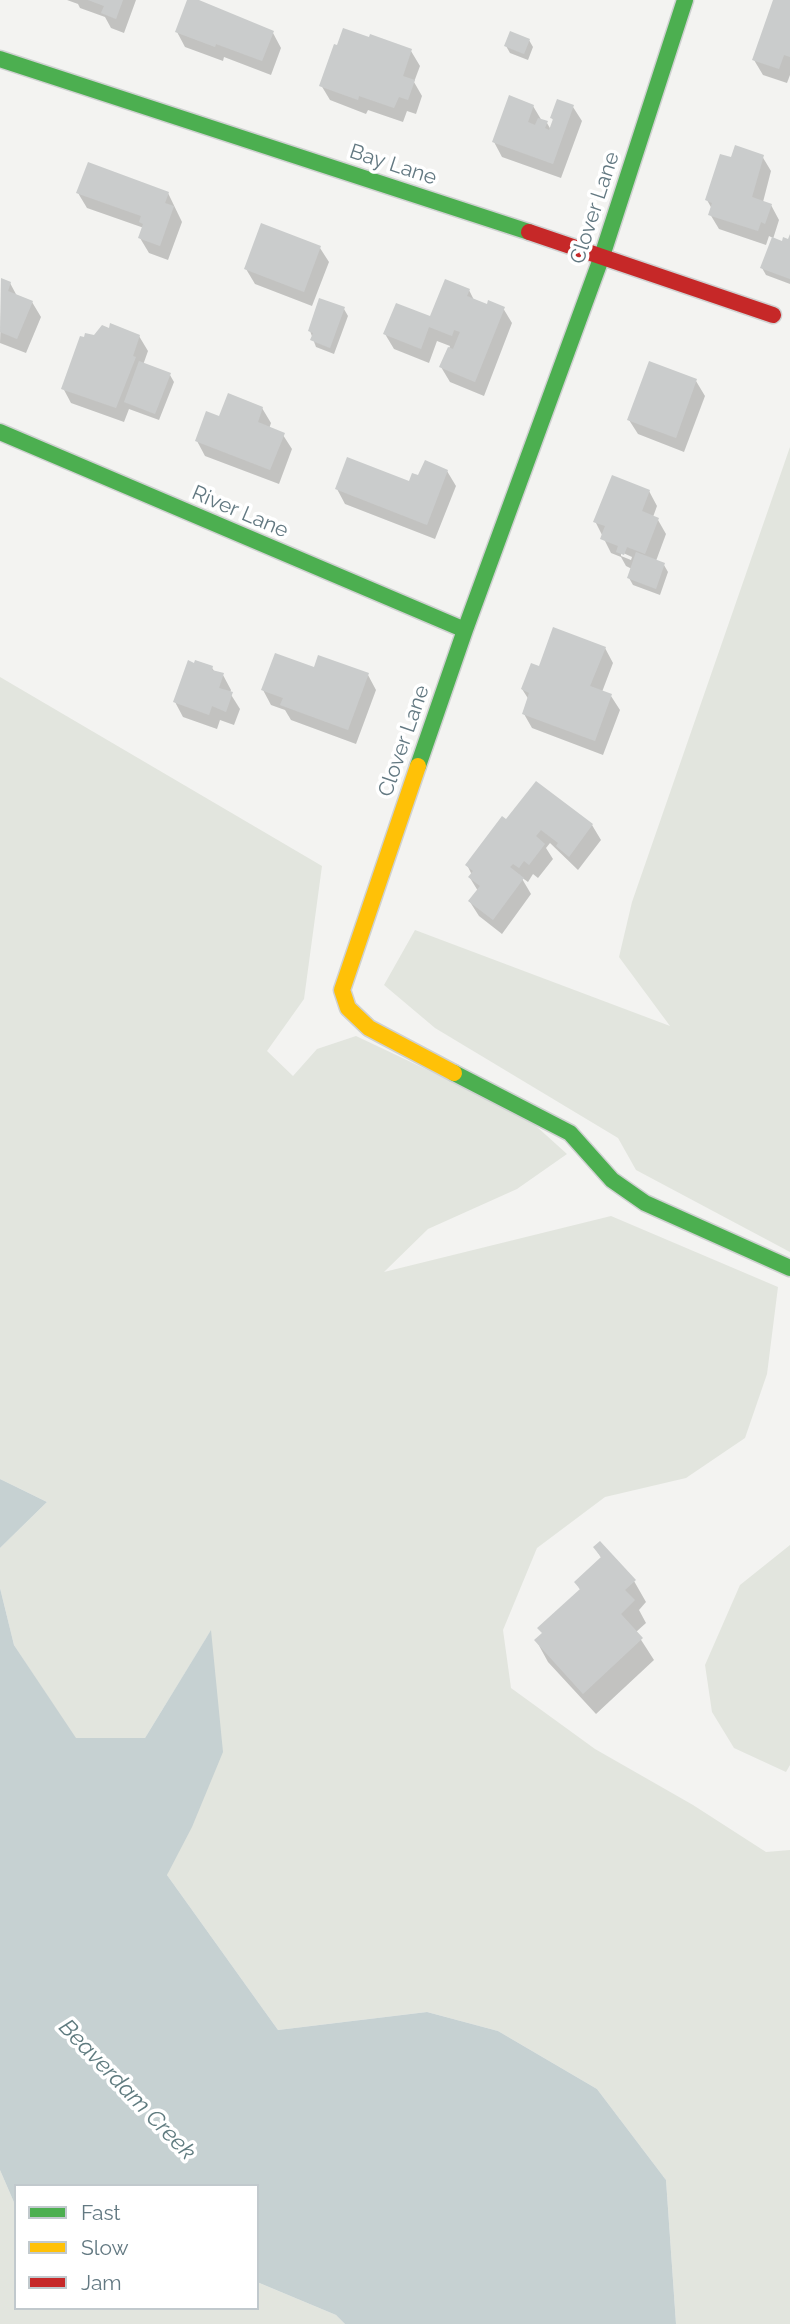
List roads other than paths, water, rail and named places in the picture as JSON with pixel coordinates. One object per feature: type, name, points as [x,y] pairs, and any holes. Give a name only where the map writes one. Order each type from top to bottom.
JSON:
[{"type":"street","name":"Clover Lane","points":[[685,0],[602,256],[464,630],[342,990],[348,1008],[369,1028],[570,1133],[612,1180],[645,1203],[790,1268]]},
{"type":"street","name":"Bay Lane","points":[[0,59],[602,256],[773,315]]},
{"type":"street","name":"River Lane","points":[[0,432],[464,630]]},
{"type":"water","points":[[0,1479],[47,1502],[0,1548]]},
{"type":"water","name":"Beaverdam Creek","points":[[0,1588],[14,1645],[76,1738],[145,1738],[211,1630],[223,1752],[192,1827],[167,1875],[278,2030],[427,2012],[498,2031],[597,2089],[666,2180],[676,2324],[345,2324],[336,2315],[259,2283],[259,2184],[14,2184],[14,2202],[0,2170]]}]
